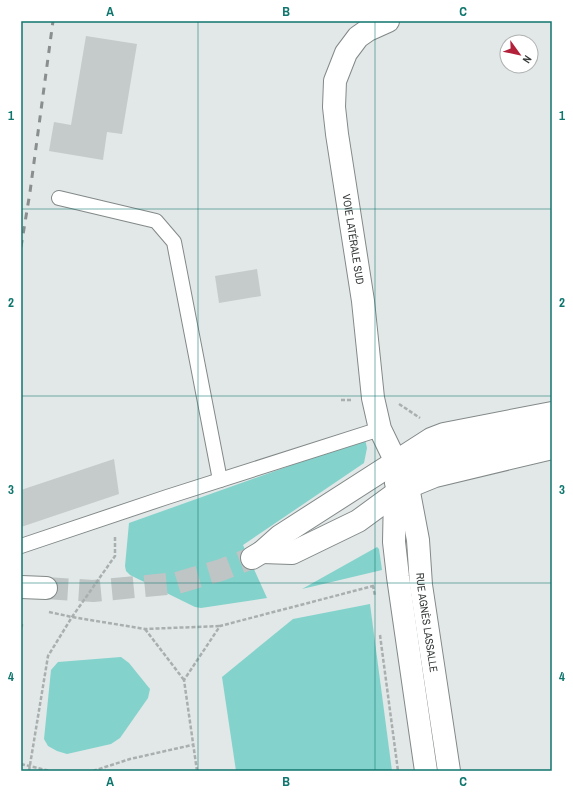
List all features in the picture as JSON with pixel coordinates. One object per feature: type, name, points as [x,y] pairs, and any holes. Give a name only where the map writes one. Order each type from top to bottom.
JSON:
[{"type":"street","name":"VOIE LATÉRALE SUD","points":[[388,21],[368,30],[358,37],[346,53],[335,81],[334,107],[363,301],[373,398],[380,430],[400,479]]},
{"type":"street","points":[[552,413],[444,434],[431,439],[400,479],[358,521],[292,553],[257,555],[280,536],[400,479],[437,456],[539,432],[552,427]]},
{"type":"street","points":[[400,479],[435,476],[552,448]]},
{"type":"street","name":"RUE AGNÈS LASSALLE","points":[[400,479],[394,542],[426,771]]},
{"type":"street","name":"RUE AGNÈS LASSALLE","points":[[400,479],[418,540],[421,585],[449,771]]},
{"type":"street","points":[[21,587],[46,588]]},
{"type":"lane","points":[[59,198],[156,221],[174,242],[220,480]]},
{"type":"lane","points":[[21,546],[126,510],[380,430]]},
{"type":"path","points":[[29,771],[48,656],[72,617],[115,556],[116,528]]},
{"type":"path","points":[[43,611],[145,629],[220,626],[373,586],[378,583]]},
{"type":"path","points":[[373,586],[375,597]]},
{"type":"path","points":[[21,625],[21,628]]},
{"type":"path","points":[[184,680],[220,626]]},
{"type":"path","points":[[145,629],[184,680],[196,771]]},
{"type":"path","points":[[380,634],[398,771]]},
{"type":"path","points":[[93,771],[130,759],[192,745]]},
{"type":"path","points":[[21,764],[50,771]]},
{"type":"shaded area","points":[[365,439],[367,448],[364,463],[243,545],[267,598],[201,608],[195,607],[130,575],[126,571],[125,566],[129,523]]},
{"type":"shaded area","points":[[377,547],[379,549],[382,570],[302,589]]},
{"type":"shaded area","points":[[370,604],[392,771],[236,771],[222,677],[293,619]]},
{"type":"shaded area","points":[[121,657],[129,663],[150,689],[148,698],[120,738],[111,744],[67,754],[48,746],[44,739],[51,670],[58,662]]},
{"type":"building","points":[[86,36],[137,44],[122,134],[107,132],[103,160],[49,151],[54,122],[71,125]]},
{"type":"building","points":[[257,269],[261,296],[219,303],[215,276]]},
{"type":"building","points":[[114,459],[119,494],[21,527],[21,490]]},
{"type":"tunnel","points":[[46,588],[93,591],[177,583],[221,570],[252,558]]},
{"type":"railway","points":[[21,247],[30,192],[53,21]]}]
